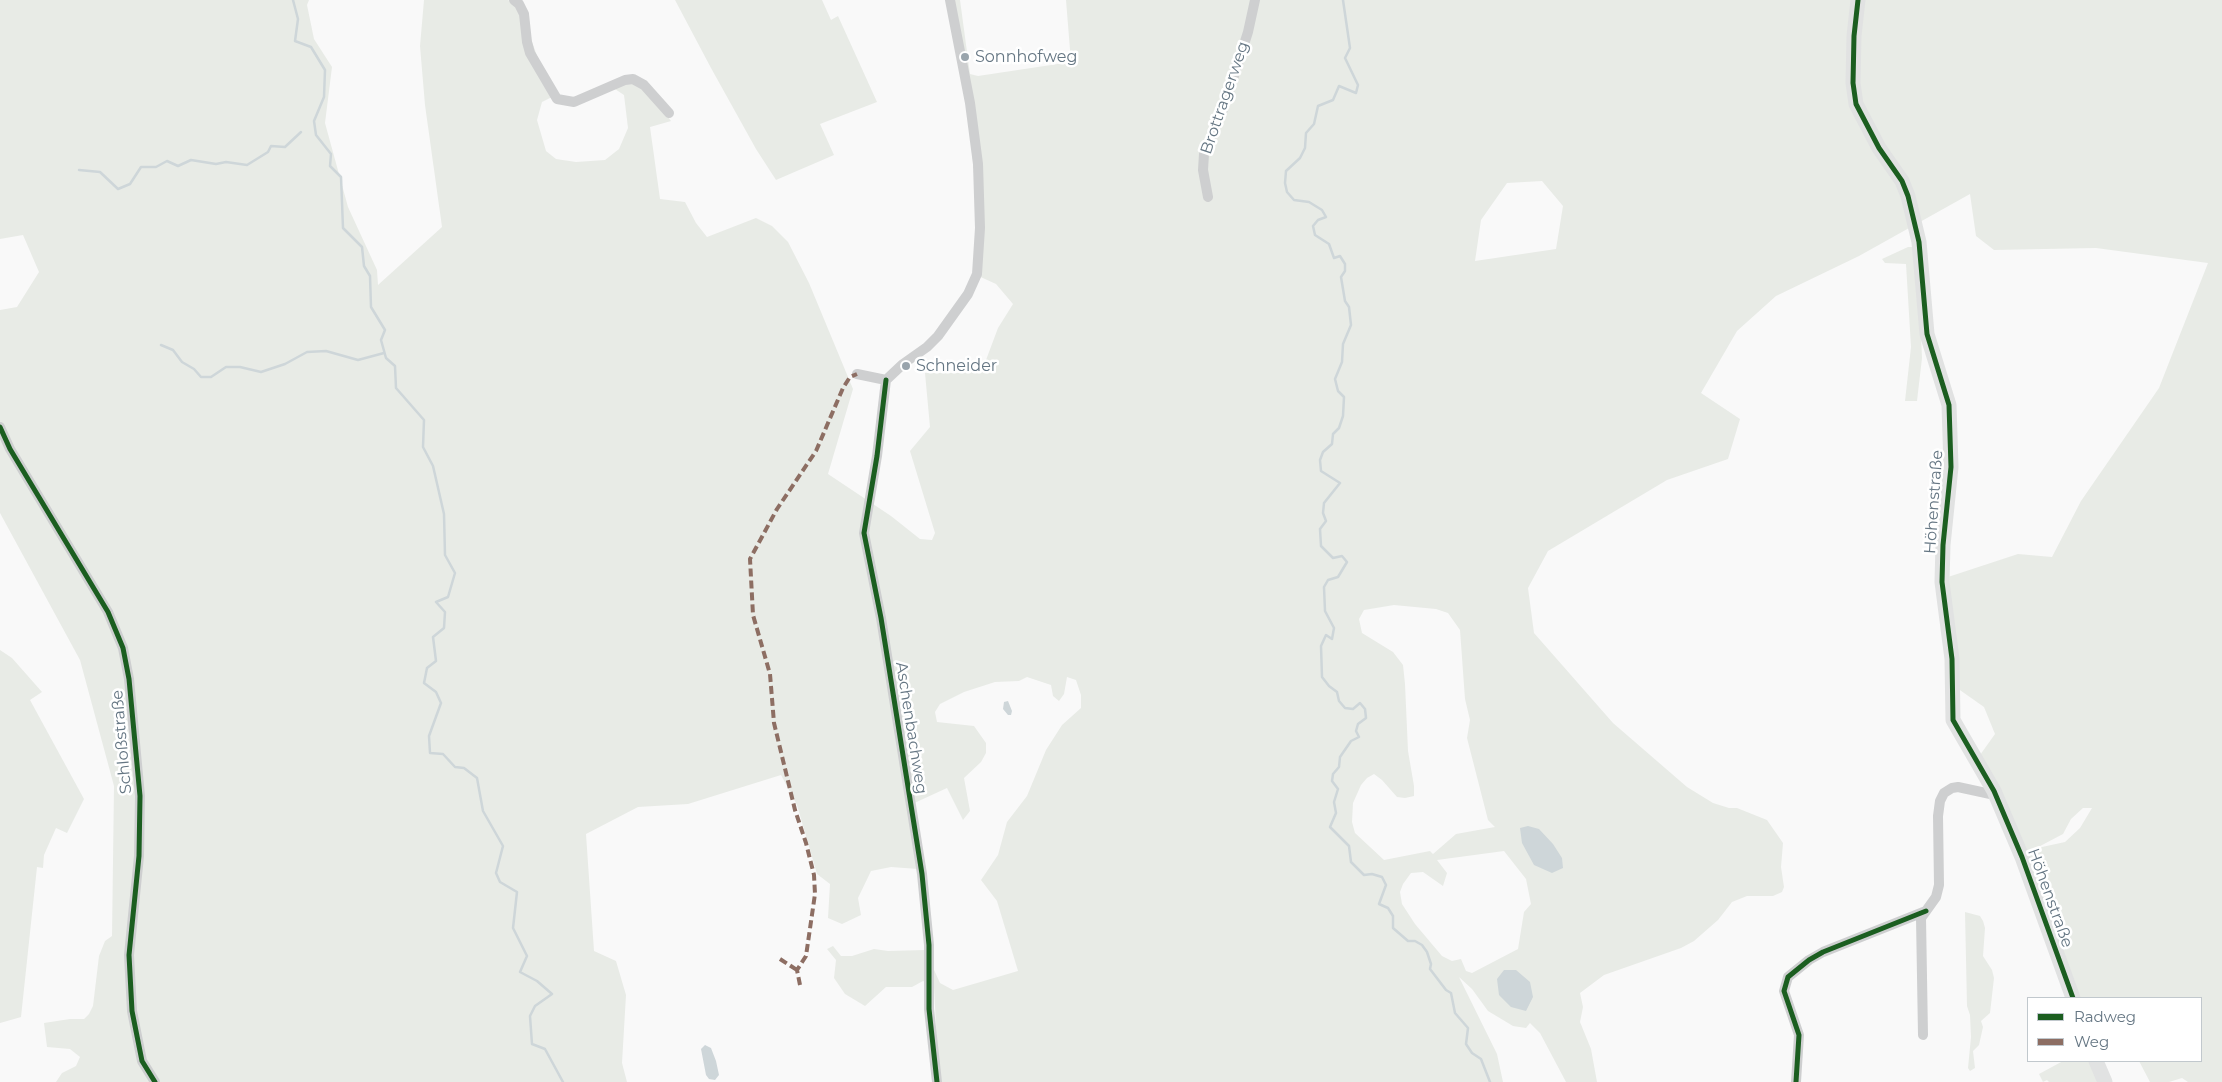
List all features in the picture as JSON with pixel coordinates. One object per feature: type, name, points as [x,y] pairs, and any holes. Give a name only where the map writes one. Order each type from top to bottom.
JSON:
[{"type":"street","points":[[514,0],[524,14],[530,52],[557,99],[574,102],[625,80],[633,79],[644,85],[669,114]]},
{"type":"street","points":[[857,374],[886,380],[903,364],[934,341],[968,294],[977,274],[980,212],[974,124],[950,0]]},
{"type":"street","name":"Brottragerweg","points":[[1208,196],[1203,170],[1204,154],[1224,108],[1248,32],[1255,0]]},
{"type":"street","name":"Höhenstraße","points":[[1858,0],[1854,36],[1853,83],[1856,104],[1879,148],[1902,181],[1908,196],[1919,242],[1927,334],[1949,405],[1951,467],[1942,545],[1942,582],[1952,659],[1953,720],[1996,795],[2022,857],[2073,997]]},
{"type":"street","name":"Aschenbachweg","points":[[886,380],[877,456],[864,533],[881,618],[922,874],[928,945],[930,1009],[937,1082]]},
{"type":"street","name":"Schloßstraße","points":[[0,427],[10,449],[108,612],[123,648],[129,679],[140,796],[139,856],[129,955],[132,1011],[142,1061],[156,1082]]},
{"type":"street","points":[[1923,1035],[1921,918],[1936,897],[1939,885],[1938,816],[1942,797],[1952,788],[1958,787],[1996,795]]},
{"type":"street","points":[[1796,1082],[1799,1035],[1785,995],[1788,976],[1823,952],[1926,911]]},
{"type":"street","points":[[2096,1062],[2105,1082]]},
{"type":"shaded area","points":[[0,0],[309,0],[307,5],[314,39],[332,67],[325,123],[348,207],[377,270],[378,285],[442,227],[425,105],[420,46],[424,0],[508,0],[519,6],[552,97],[542,102],[537,120],[546,151],[556,159],[576,162],[605,160],[619,149],[628,128],[624,95],[615,89],[627,82],[636,82],[658,103],[671,121],[650,127],[660,199],[685,202],[696,223],[707,237],[756,218],[772,226],[788,242],[809,283],[853,389],[828,474],[891,516],[920,539],[932,540],[935,533],[910,451],[930,427],[925,373],[962,373],[983,368],[998,328],[1013,304],[996,284],[974,274],[977,212],[970,124],[946,0],[960,0],[970,74],[978,76],[1071,62],[1066,0],[2222,0],[2222,1082],[2188,1082],[2182,1078],[2169,1082],[2150,1082],[2140,1062],[2202,1062],[2202,997],[2077,997],[2025,856],[2042,847],[2065,842],[2080,828],[2092,808],[2083,808],[2071,819],[2063,834],[2025,854],[1980,755],[1995,734],[1984,707],[1957,688],[1948,577],[2018,554],[2052,557],[2081,501],[2159,388],[2208,263],[2096,248],[1994,250],[1976,236],[1970,194],[1859,256],[1776,296],[1737,331],[1701,393],[1740,419],[1728,459],[1667,480],[1548,551],[1528,588],[1534,633],[1613,723],[1687,787],[1713,803],[1729,808],[1737,808],[1767,820],[1783,843],[1781,867],[1784,887],[1782,892],[1773,896],[1747,896],[1732,902],[1718,920],[1694,941],[1681,948],[1604,975],[1580,993],[1583,1007],[1580,1022],[1591,1049],[1597,1082],[1566,1082],[1540,1033],[1530,1023],[1526,1028],[1513,1026],[1488,1011],[1472,989],[1459,977],[1497,1054],[1503,1082],[941,1082],[938,1064],[934,987],[923,981],[912,987],[886,987],[865,1006],[845,994],[834,978],[836,960],[827,949],[833,946],[841,956],[852,956],[874,949],[888,951],[925,950],[940,983],[953,990],[1018,971],[997,901],[981,880],[998,855],[1007,822],[1027,796],[1046,750],[1062,725],[1081,708],[1081,695],[1076,680],[1067,677],[1064,694],[1059,701],[1053,696],[1051,685],[1027,677],[1019,681],[995,682],[964,692],[940,704],[935,712],[937,722],[974,726],[986,743],[986,753],[981,762],[964,778],[970,811],[963,820],[947,788],[910,805],[918,869],[891,867],[871,871],[858,898],[861,915],[842,924],[828,918],[830,884],[817,874],[797,805],[781,775],[688,804],[638,807],[586,834],[594,951],[616,961],[626,995],[622,1063],[627,1082],[56,1082],[62,1073],[76,1066],[80,1057],[70,1049],[47,1047],[44,1023],[84,1019],[89,1014],[93,1006],[99,956],[105,941],[112,936],[114,786],[80,660],[0,513],[0,310],[17,307],[39,272],[23,235],[0,239]],"holes":[[[1542,181],[1563,206],[1556,249],[1475,261],[1481,220],[1507,183]],[[1394,605],[1436,609],[1448,613],[1460,630],[1465,699],[1470,720],[1467,738],[1488,820],[1495,827],[1456,834],[1433,854],[1430,851],[1384,860],[1355,833],[1352,822],[1353,803],[1361,785],[1374,774],[1397,797],[1414,796],[1408,751],[1405,684],[1403,665],[1393,652],[1362,633],[1359,619],[1364,610]],[[1504,851],[1526,879],[1531,904],[1524,912],[1518,949],[1472,973],[1466,971],[1461,959],[1452,961],[1442,956],[1415,924],[1402,904],[1400,892],[1411,873],[1423,872],[1443,886],[1447,873],[1437,860]]]},
{"type":"shaded area","points":[[675,0],[822,0],[831,20],[838,16],[877,102],[820,124],[834,155],[776,180],[756,149]]},
{"type":"shaded area","points":[[1908,247],[1913,247],[1921,336],[1922,358],[1917,401],[1905,401],[1911,347],[1906,264],[1885,263],[1882,259]]},
{"type":"shaded area","points":[[0,650],[12,658],[42,692],[30,700],[84,799],[67,833],[56,828],[44,855],[43,868],[37,867],[21,1017],[0,1023]]},
{"type":"shaded area","points":[[1008,701],[1012,711],[1011,715],[1008,715],[1003,709],[1004,702]]},
{"type":"shaded area","points":[[1528,826],[1539,829],[1553,844],[1562,858],[1563,868],[1552,873],[1534,865],[1522,843],[1520,828]]},
{"type":"shaded area","points":[[1965,912],[1980,916],[1983,921],[1985,928],[1983,956],[1992,970],[1994,978],[1990,1013],[1981,1021],[1983,1027],[1979,1045],[1973,1051],[1975,1068],[1970,1071],[1968,1068],[1971,1037],[1970,1015],[1967,1006]]},
{"type":"shaded area","points":[[1504,970],[1516,970],[1530,982],[1533,997],[1526,1011],[1511,1007],[1499,995],[1497,979]]},
{"type":"shaded area","points":[[705,1045],[711,1048],[716,1061],[719,1075],[715,1080],[709,1079],[706,1075],[701,1049]]},
{"type":"shaded area","points":[[2061,1062],[2093,1062],[2102,1082],[2049,1082],[2047,1080],[2043,1082],[2039,1074]]},
{"type":"waterway","points":[[293,0],[298,19],[295,41],[311,47],[325,70],[324,97],[314,121],[316,135],[331,154],[330,166],[341,177],[343,228],[362,247],[364,266],[370,276],[371,307],[385,330],[381,340],[386,358],[395,366],[396,388],[424,420],[423,447],[433,466],[444,514],[445,555],[455,573],[448,597],[436,602],[445,612],[444,628],[433,637],[436,661],[427,668],[424,683],[436,692],[441,703],[429,736],[430,753],[443,754],[455,767],[464,768],[477,778],[483,811],[503,846],[496,873],[500,882],[517,892],[513,928],[527,956],[520,972],[537,981],[552,994],[535,1006],[530,1016],[532,1044],[545,1049],[563,1082]]},
{"type":"waterway","points":[[1343,0],[1350,48],[1345,58],[1358,85],[1356,93],[1339,86],[1333,100],[1318,106],[1314,124],[1306,133],[1305,148],[1300,158],[1286,171],[1285,183],[1287,192],[1294,200],[1309,202],[1322,210],[1326,217],[1318,220],[1313,226],[1315,235],[1329,244],[1334,258],[1340,256],[1345,264],[1345,271],[1341,277],[1345,301],[1349,307],[1351,325],[1343,344],[1342,362],[1335,379],[1338,391],[1344,397],[1343,416],[1339,428],[1333,434],[1332,444],[1323,452],[1320,460],[1321,471],[1340,483],[1324,503],[1323,513],[1326,521],[1320,529],[1321,546],[1333,558],[1342,556],[1347,562],[1338,577],[1328,580],[1324,587],[1325,611],[1334,628],[1332,639],[1326,635],[1321,646],[1322,677],[1337,692],[1339,701],[1345,708],[1353,709],[1360,703],[1365,709],[1366,718],[1358,724],[1356,731],[1359,737],[1351,741],[1340,757],[1339,767],[1333,774],[1332,781],[1338,789],[1334,802],[1336,813],[1330,827],[1349,846],[1351,862],[1364,875],[1372,874],[1382,877],[1386,885],[1379,904],[1388,908],[1393,916],[1393,928],[1408,941],[1415,941],[1422,945],[1427,952],[1431,964],[1430,969],[1446,990],[1451,993],[1455,1013],[1468,1028],[1466,1044],[1472,1053],[1481,1059],[1490,1082]]},
{"type":"waterway","points":[[79,170],[100,172],[118,189],[130,184],[141,167],[156,167],[167,161],[178,166],[191,160],[216,164],[226,162],[247,165],[268,152],[271,146],[285,147],[301,132]]},
{"type":"waterway","points":[[161,345],[173,350],[182,362],[194,369],[201,377],[211,377],[226,367],[240,367],[261,372],[285,364],[307,352],[326,351],[358,360],[384,353]]},
{"type":"marked path","points":[[800,985],[797,970],[806,956],[815,894],[814,875],[795,810],[774,723],[770,674],[753,615],[750,559],[777,509],[816,451],[843,388],[850,377],[857,374]]},
{"type":"marked path","points":[[780,959],[797,970]]},
{"type":"cycle path","points":[[1858,0],[1854,36],[1853,83],[1856,104],[1879,148],[1902,181],[1908,196],[1919,242],[1927,334],[1949,405],[1951,467],[1943,545],[1942,582],[1952,659],[1953,720],[1994,791],[2022,857],[2073,997]]},
{"type":"cycle path","points":[[886,380],[877,456],[864,533],[881,618],[922,874],[929,945],[929,1009],[937,1082]]},
{"type":"cycle path","points":[[0,427],[10,449],[108,612],[123,648],[129,679],[140,796],[139,856],[129,955],[132,1011],[142,1061],[155,1082]]},
{"type":"cycle path","points":[[1796,1082],[1799,1035],[1784,991],[1788,977],[1809,960],[1823,952],[1926,911]]},
{"type":"place","name":"Sonnhofweg","points":[[965,57]]},
{"type":"place","name":"Schneider","points":[[906,366]]}]
